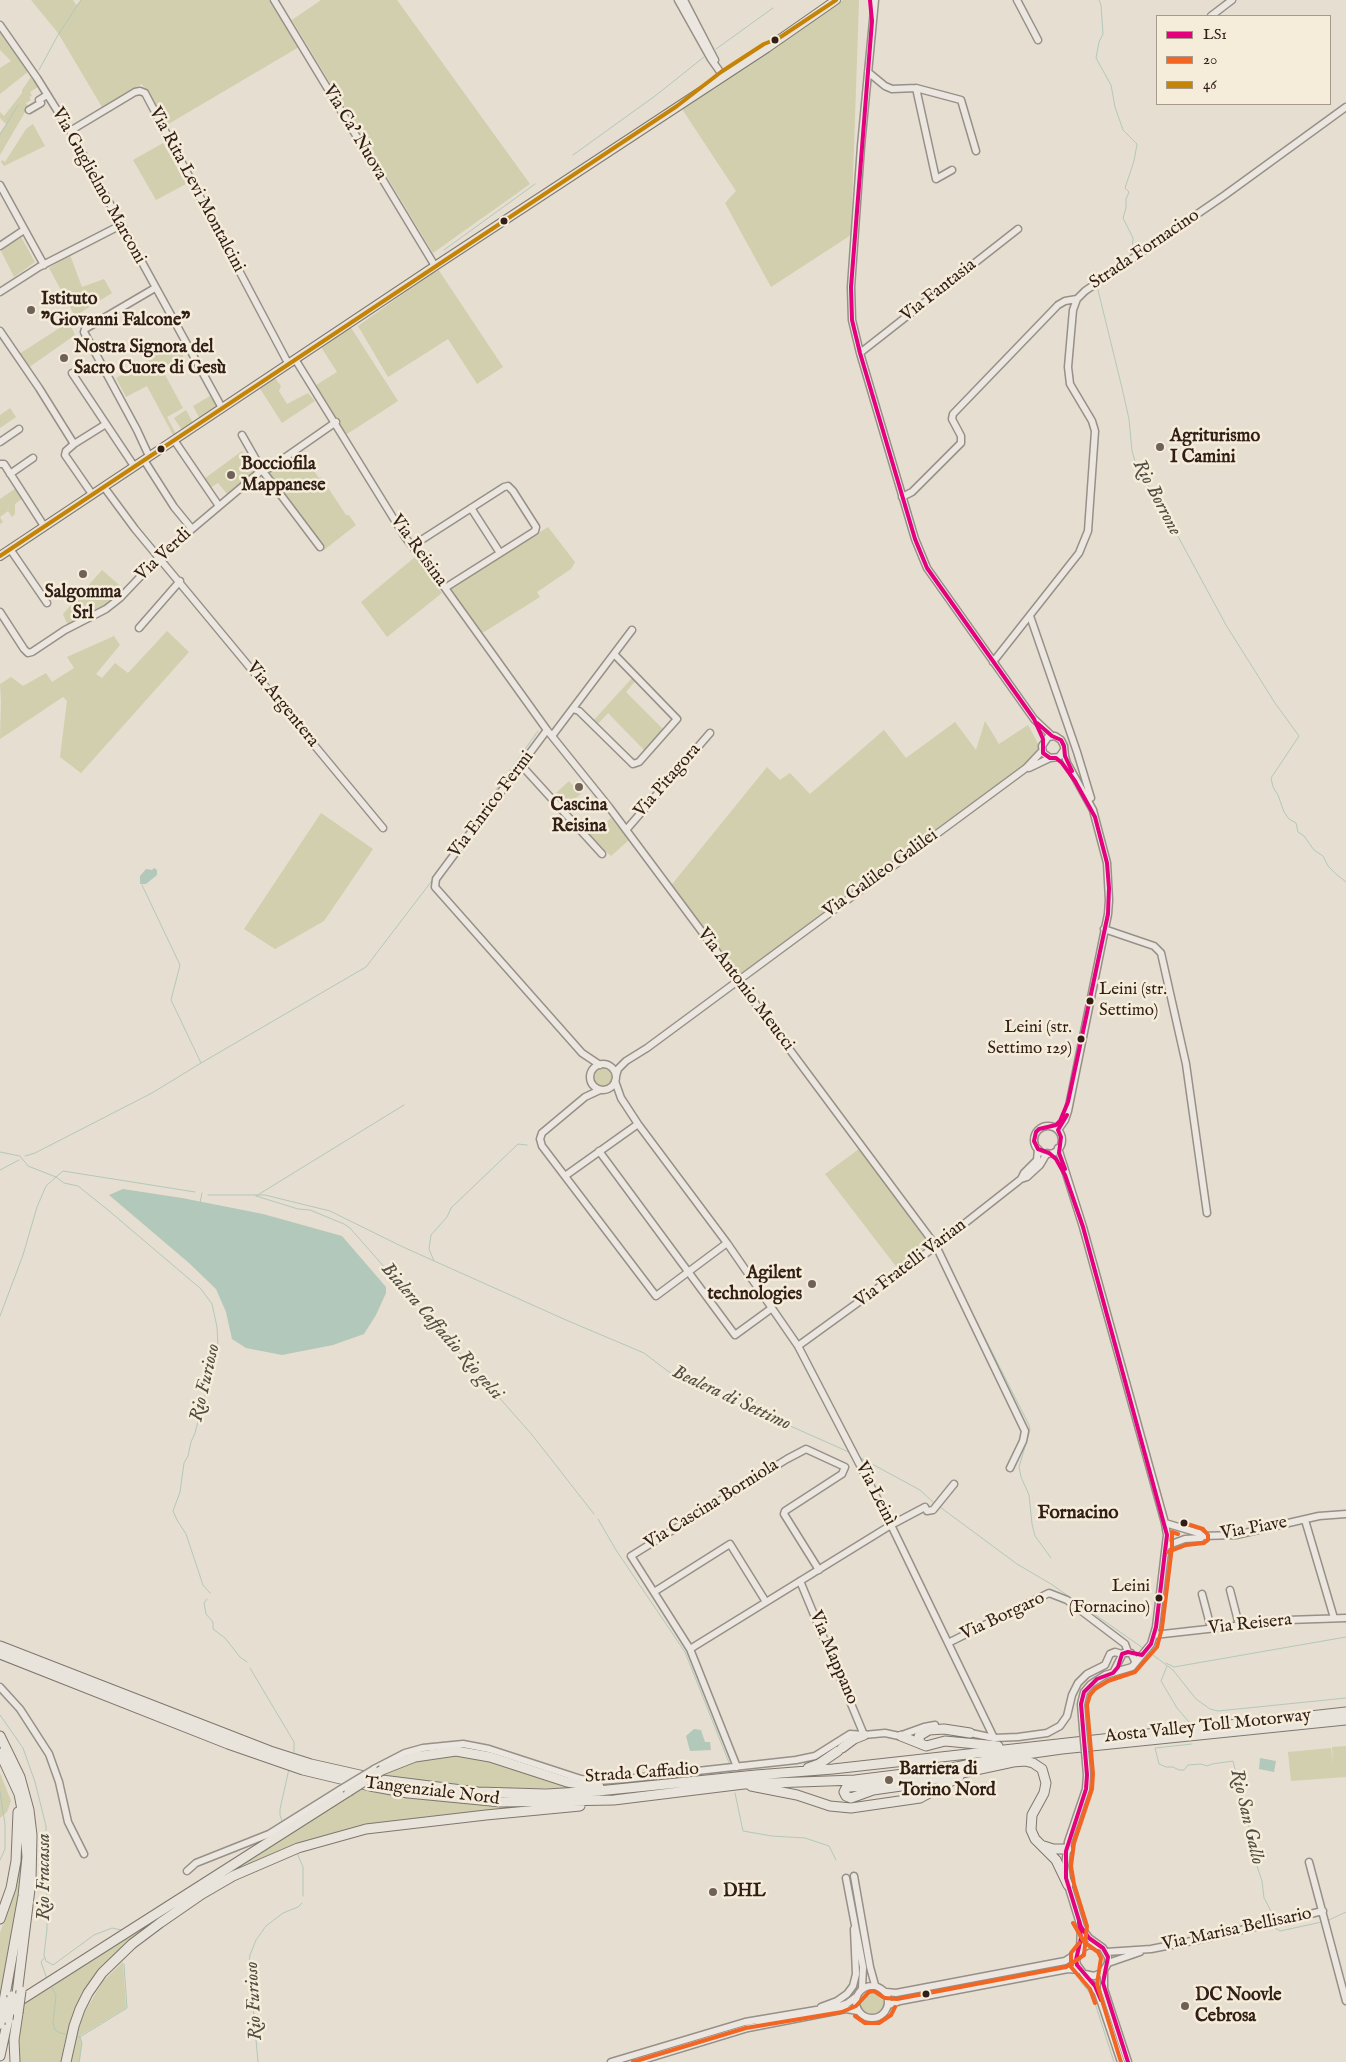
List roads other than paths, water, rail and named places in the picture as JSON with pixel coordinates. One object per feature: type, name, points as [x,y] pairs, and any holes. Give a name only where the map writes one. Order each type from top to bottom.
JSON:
[{"type":"highway","name":"Tangenziale Nord","points":[[0,1646],[245,1742],[311,1764],[349,1774],[411,1785],[486,1793],[546,1794],[639,1787],[888,1762]]},
{"type":"highway","name":"Tangenziale Nord","points":[[0,1654],[258,1755],[339,1779],[408,1793],[469,1800],[524,1802],[614,1800],[744,1784],[889,1776]]},
{"type":"highway","name":"Aosta Valley Toll Motorway","points":[[888,1762],[1346,1712]]},
{"type":"highway","name":"Aosta Valley Toll Motorway","points":[[889,1776],[952,1768],[1005,1757],[1062,1749],[1346,1720]]},
{"type":"highway","points":[[921,1744],[919,1736],[929,1730],[944,1729],[970,1733]]},
{"type":"highway","points":[[756,1775],[815,1766],[854,1739],[864,1735]]},
{"type":"highway","points":[[0,1736],[20,1777],[29,1810],[32,1835],[31,1881],[18,1979],[6,2018],[0,2056]]},
{"type":"highway","points":[[901,1736],[927,1746],[938,1741],[945,1741],[1019,1747]]},
{"type":"highway","points":[[6,2018],[37,1990],[378,1769],[416,1757],[456,1751],[490,1757],[580,1785],[639,1787]]},
{"type":"highway","points":[[0,1753],[19,1794],[27,1857],[13,1996],[6,2018],[8,2062]]},
{"type":"highway","points":[[847,1787],[845,1794],[851,1798],[869,1791],[1025,1761],[1034,1763],[1042,1769],[1046,1783],[1030,1824],[1035,1839],[1047,1847],[1056,1860],[1068,1885]]},
{"type":"highway","points":[[1,1918],[14,1873],[18,1834],[18,1809],[8,1768]]},
{"type":"highway","points":[[812,1781],[847,1787],[907,1781],[952,1768]]},
{"type":"highway","points":[[744,1784],[797,1795],[830,1806],[852,1808],[920,1798],[970,1773]]},
{"type":"highway","points":[[66,2062],[80,2009],[88,1993],[102,1973],[132,1944],[179,1909],[214,1887],[256,1865],[316,1842],[366,1830],[486,1815],[593,1805],[614,1800]]},
{"type":"highway","points":[[1047,1847],[1068,1845]]},
{"type":"highway","points":[[6,2018],[14,2040],[15,2062]]},
{"type":"main road","points":[[0,556],[677,106],[764,44],[779,38],[836,0]]},
{"type":"street","name":"Via Ca' Nuova","points":[[274,0],[435,266]]},
{"type":"street","points":[[678,0],[722,74]]},
{"type":"street","points":[[684,0],[708,44],[716,64]]},
{"type":"street","points":[[870,0],[872,21]]},
{"type":"street","points":[[876,0],[872,21],[851,287],[852,320],[860,353],[915,540],[927,568],[1034,719],[1052,736],[1061,740],[1068,763],[1092,807]]},
{"type":"street","points":[[1017,0],[1038,40]]},
{"type":"street","points":[[1212,15],[1232,0]]},
{"type":"street","name":"Via Guglielmo Marconi","points":[[0,25],[38,79],[70,131],[222,408]]},
{"type":"street","points":[[868,72],[885,86],[892,89],[916,88],[961,100],[976,151]]},
{"type":"street","points":[[916,88],[936,179],[952,170]]},
{"type":"street","name":"Via Rita Levi Montalcini","points":[[70,131],[135,92],[145,93],[292,361]]},
{"type":"street","name":"Via Guglielmo Marconi","points":[[29,110],[41,104],[39,100],[47,95]]},
{"type":"street","name":"Strada Fornacino","points":[[993,662],[1079,553],[1088,531],[1095,431],[1092,421],[1070,384],[1068,367],[1073,310],[1077,299],[1085,291],[1287,151],[1346,107]]},
{"type":"street","points":[[0,185],[44,266]]},
{"type":"street","points":[[0,292],[121,225]]},
{"type":"street","name":"Via Fantasia","points":[[860,353],[1018,229]]},
{"type":"street","points":[[0,246],[24,230]]},
{"type":"street","points":[[155,288],[84,329],[86,337],[137,430],[147,458],[174,507],[192,529]]},
{"type":"street","points":[[902,497],[912,492],[961,443],[961,436],[952,419],[953,414],[1058,305],[1065,300],[1077,299]]},
{"type":"street","points":[[0,331],[74,444]]},
{"type":"street","name":"Via Reisina","points":[[292,361],[336,422],[412,546],[446,588],[552,736]]},
{"type":"street","points":[[72,373],[134,466]]},
{"type":"street","name":"Via Verdi","points":[[1,617],[24,650],[30,653],[65,630],[106,609],[160,556],[262,470],[270,468],[336,422]]},
{"type":"street","points":[[92,494],[65,455],[66,451],[74,444],[106,424]]},
{"type":"street","points":[[0,442],[19,429]]},
{"type":"street","points":[[242,435],[262,470],[320,547]]},
{"type":"street","points":[[174,440],[219,506]]},
{"type":"street","points":[[0,457],[2,464],[44,526]]},
{"type":"street","points":[[10,474],[33,458]]},
{"type":"street","points":[[412,546],[508,486],[536,527],[534,532],[446,588]]},
{"type":"street","name":"Via Argentera","points":[[104,487],[135,528],[383,828]]},
{"type":"street","points":[[471,508],[500,554]]},
{"type":"street","points":[[10,549],[47,603]]},
{"type":"street","points":[[139,628],[180,581]]},
{"type":"street","points":[[1030,616],[1077,752],[1107,863],[1109,900],[1104,929],[1066,1116],[1058,1130]]},
{"type":"street","points":[[552,736],[632,630]]},
{"type":"street","points":[[574,709],[579,711],[633,764],[639,762],[677,719],[614,654]]},
{"type":"street","points":[[1034,719],[1044,741],[1042,751],[1066,767],[1095,817]]},
{"type":"street","name":"Via Enrico Fermi","points":[[547,730],[436,879],[435,887],[582,1054]]},
{"type":"street","name":"Via Pitagora","points":[[626,830],[710,733]]},
{"type":"street","name":"Via Antonio Meucci","points":[[552,736],[626,830],[936,1246],[1025,1431],[1023,1440],[1010,1468]]},
{"type":"street","points":[[1044,741],[1052,736]]},
{"type":"street","points":[[1053,758],[1061,755],[1064,750]]},
{"type":"street","name":"Via Galileo Galilei","points":[[626,1061],[648,1048],[1026,768],[1042,751]]},
{"type":"street","name":"Via Galileo Galilei","points":[[1026,768],[1053,758]]},
{"type":"street","points":[[521,765],[602,854]]},
{"type":"street","points":[[1104,929],[1154,946],[1161,953],[1186,1064],[1207,1213]]},
{"type":"street","points":[[582,1054],[600,1065],[609,1066],[626,1061]]},
{"type":"street","points":[[582,1054],[591,1082],[585,1097]]},
{"type":"street","points":[[626,1061],[618,1069],[616,1079],[604,1090],[585,1097],[542,1133],[540,1139],[542,1146],[656,1296],[727,1243]]},
{"type":"street","points":[[590,1074],[596,1066],[600,1065]]},
{"type":"street","points":[[609,1066],[615,1072],[621,1098]]},
{"type":"street","points":[[591,1082],[621,1098]]},
{"type":"street","name":"Via Leinì","points":[[621,1098],[638,1124],[727,1243],[798,1346],[851,1446],[994,1738]]},
{"type":"street","points":[[1065,1175],[1056,1158],[1038,1150],[1034,1141],[1036,1132],[1043,1127],[1051,1126],[1060,1121],[1068,1102]]},
{"type":"street","points":[[565,1176],[638,1124]]},
{"type":"street","points":[[1051,1126],[1058,1130],[1061,1137],[1058,1148],[1065,1175],[1083,1228],[1165,1523],[1166,1546],[1154,1634],[1145,1652],[1130,1655],[1119,1661],[1108,1661],[1109,1656],[1113,1653],[1130,1655]]},
{"type":"street","points":[[1048,1153],[1058,1148]]},
{"type":"street","name":"Via Fratelli Varian","points":[[1021,1179],[1024,1173],[1037,1160],[1038,1150]]},
{"type":"street","points":[[599,1151],[735,1335],[772,1308]]},
{"type":"street","name":"Via Fratelli Varian","points":[[798,1346],[936,1246],[1021,1179],[1036,1170],[1048,1153]]},
{"type":"street","name":"Via Cascina Borniola","points":[[737,1767],[690,1649],[631,1556],[806,1449],[845,1467],[842,1474],[785,1511],[784,1514],[819,1570]]},
{"type":"street","points":[[690,1649],[890,1525],[925,1508],[927,1511],[938,1505],[954,1484]]},
{"type":"street","name":"Via Piave","points":[[1166,1546],[1185,1539],[1201,1538],[1202,1536],[1236,1535],[1305,1520],[1346,1514]]},
{"type":"street","points":[[1305,1520],[1334,1618]]},
{"type":"street","name":"Via Piave","points":[[1165,1523],[1199,1533],[1202,1536]]},
{"type":"street","points":[[654,1592],[730,1544],[766,1602]]},
{"type":"street","name":"Via Mappano","points":[[800,1581],[864,1735]]},
{"type":"street","points":[[1230,1590],[1239,1625]]},
{"type":"street","name":"Via Borgaro","points":[[948,1643],[1049,1593],[1067,1600],[1125,1644],[1130,1655]]},
{"type":"street","points":[[1202,1594],[1211,1628]]},
{"type":"street","name":"Via Reisera","points":[[1154,1634],[1288,1620],[1346,1618]]},
{"type":"street","points":[[1121,2062],[1098,1992],[1082,1972],[1076,1960],[1079,1951],[1080,1927],[1068,1885],[1065,1866],[1068,1845],[1086,1789],[1087,1775],[1081,1704],[1084,1692],[1097,1679],[1132,1667],[1130,1655]]},
{"type":"street","name":"Strada Caffadio","points":[[378,1769],[405,1753],[423,1748],[462,1744],[489,1749],[564,1774],[591,1780],[626,1779],[809,1757],[823,1751],[847,1734],[853,1733],[864,1735],[882,1733],[901,1736],[933,1725],[994,1738],[1047,1733],[1060,1726],[1067,1716],[1072,1695],[1078,1683],[1087,1674],[1105,1665],[1108,1661]]},
{"type":"street","points":[[1119,1661],[1122,1666],[1127,1668]]},
{"type":"street","points":[[1113,1672],[1119,1661]]},
{"type":"street","points":[[0,1687],[26,1716],[50,1754],[68,1822],[84,1854]]},
{"type":"street","points":[[187,1870],[196,1863],[269,1834],[345,1790]]},
{"type":"street","points":[[1309,1862],[1346,2001]]},
{"type":"street","points":[[854,1876],[870,1967],[875,1985],[886,1992],[896,1993],[1065,1962],[1088,1945],[1098,1946]]},
{"type":"street","points":[[611,2062],[745,2022],[848,2004],[862,1988],[864,1967],[859,1938],[854,1926],[846,1878]]},
{"type":"street","name":"Via Marisa Bellisario","points":[[1108,1962],[1151,1949],[1204,1939],[1323,1911]]},
{"type":"street","points":[[818,2009],[837,2001],[847,1994],[853,1986],[856,1974],[854,1926]]},
{"type":"street","points":[[1080,1927],[1106,1952],[1108,1962],[1104,1970],[1104,1989],[1128,2062]]},
{"type":"street","name":"Via Marisa Bellisario","points":[[1106,1952],[1151,1949]]},
{"type":"street","points":[[888,2005],[900,2000],[1068,1969],[1094,1976],[1104,1970]]},
{"type":"street","points":[[862,1988],[875,1985]]},
{"type":"street","points":[[856,1997],[858,2011],[862,2015],[873,2018],[883,2014],[888,2005],[886,1992]]},
{"type":"street","points":[[636,2062],[748,2028],[846,2010],[858,2011]]},
{"type":"waterway","points":[[39,70],[58,35],[81,0]]},
{"type":"waterway","name":"Rio Borrone","points":[[1099,0],[1103,34],[1099,42],[1096,58],[1111,85],[1115,107],[1123,130],[1137,144],[1134,161],[1125,188],[1129,192],[1123,218],[1133,238],[1132,256]]},
{"type":"waterway","points":[[716,49],[773,8]]},
{"type":"waterway","points":[[573,155],[655,96],[704,57]]},
{"type":"waterway","points":[[0,135],[18,105]]},
{"type":"waterway","points":[[444,250],[535,184]]},
{"type":"waterway","name":"Rio Borrone","points":[[1094,280],[1112,269]]},
{"type":"waterway","name":"Rio Borrone","points":[[1097,286],[1129,419],[1132,451],[1136,465],[1168,518],[1226,625],[1275,703],[1299,736],[1271,778],[1284,812],[1289,819],[1296,823],[1298,832],[1304,836],[1314,850],[1323,856],[1328,866],[1346,882]]},
{"type":"waterway","points":[[452,852],[538,731]]},
{"type":"waterway","points":[[201,1063],[366,967],[434,878]]},
{"type":"waterway","points":[[25,1156],[35,1153],[152,1093],[201,1063],[171,1000],[180,965],[142,885]]},
{"type":"waterway","points":[[256,1196],[404,1105]]},
{"type":"waterway","points":[[434,1261],[429,1249],[431,1235],[447,1217],[451,1208],[518,1144],[527,1145]]},
{"type":"waterway","name":"Bealera di Settimo","points":[[0,1152],[20,1156],[28,1166],[56,1177],[63,1171],[195,1192]]},
{"type":"waterway","points":[[0,1170],[19,1160]]},
{"type":"waterway","name":"Rio Furioso","points":[[0,1316],[23,1255],[37,1207],[46,1186],[56,1177],[64,1183],[78,1186],[201,1289],[212,1304],[217,1327],[218,1346],[195,1433],[184,1463],[180,1492],[173,1511],[186,1534],[203,1585],[210,1593]]},
{"type":"waterway","points":[[200,1203],[202,1193]]},
{"type":"waterway","name":"Bealera di Settimo","points":[[208,1195],[265,1195],[330,1211],[403,1247],[644,1353],[669,1372],[851,1453]]},
{"type":"waterway","name":"Bialera Caffadio Rio gelsi","points":[[256,1196],[298,1209],[310,1210],[350,1228],[533,1436],[594,1514]]},
{"type":"waterway","points":[[952,1273],[1029,1425],[1030,1430],[1019,1467],[1029,1495],[1035,1536],[1051,1558]]},
{"type":"waterway","name":"Bealera di Settimo","points":[[859,1457],[920,1490],[934,1503]]},
{"type":"waterway","name":"Bealera di Settimo","points":[[940,1507],[1017,1564],[1051,1584],[1143,1648]]},
{"type":"waterway","name":"Bialera Caffadio Rio gelsi","points":[[598,1519],[616,1550],[685,1652],[730,1765]]},
{"type":"waterway","name":"Rio Furioso","points":[[207,1599],[204,1603],[206,1614],[213,1622],[213,1629],[225,1638],[240,1657],[247,1662]]},
{"type":"waterway","points":[[1166,1663],[1174,1667],[1346,1637]]},
{"type":"waterway","points":[[1149,1652],[1173,1670],[1196,1699],[1210,1709],[1218,1711],[1346,1698]]},
{"type":"waterway","name":"Rio San Gallo","points":[[1167,1666],[1161,1681],[1177,1708],[1189,1722]]},
{"type":"waterway","name":"Rio Furioso","points":[[250,1668],[294,1742],[294,1752]]},
{"type":"waterway","name":"Rio Fracassa","points":[[0,1715],[23,1748],[35,1782],[46,1826],[47,1929],[44,1955],[46,1961],[53,1965],[94,1935],[112,1928],[121,1930]]},
{"type":"waterway","name":"Rio San Gallo","points":[[1192,1744],[1155,1748],[1159,1764],[1184,1770],[1188,1765],[1201,1764],[1207,1766],[1233,1761],[1244,1805],[1240,1809],[1247,1819],[1253,1841],[1254,1857],[1262,1881],[1264,1898],[1271,1911]]},
{"type":"waterway","name":"Rio Furioso","points":[[282,1821],[280,1809],[289,1769]]},
{"type":"waterway","points":[[0,1792],[5,1824],[5,1849],[0,1860]]},
{"type":"waterway","name":"Bialera Caffadio Rio gelsi","points":[[735,1793],[743,1831],[772,1836],[805,1838],[829,1846],[836,1860]]},
{"type":"waterway","name":"Rio Furioso","points":[[297,1853],[303,1867],[303,1896]]},
{"type":"waterway","name":"Rio Furioso","points":[[258,2062],[249,1963],[250,1955],[256,1940],[266,1926],[283,1913],[298,1907],[302,1903]]},
{"type":"waterway","name":"Rio San Gallo","points":[[1329,1920],[1346,1912]]},
{"type":"waterway","name":"Rio San Gallo","points":[[1275,1928],[1280,1931],[1322,1922]]},
{"type":"waterway","points":[[44,1958],[41,1962],[47,1979]]},
{"type":"waterway","name":"Rio Fracassa","points":[[80,2037],[127,2008],[124,1964]]},
{"type":"waterway","points":[[1080,1981],[1093,1997],[1114,2062]]},
{"type":"waterway","points":[[51,1985],[56,1996],[53,2023],[55,2030],[66,2034]]},
{"type":"waterway","points":[[77,2036],[80,2037],[82,2043],[79,2062]]},
{"type":"place","name":"Istituto \"Giovanni Falcone\"","points":[[31,310]]},
{"type":"place","name":"Nostra Signora del Sacro Cuore di Gesù","points":[[64,358]]},
{"type":"place","name":"Agriturismo I Camini","points":[[1160,447]]},
{"type":"place","name":"Bocciofila Mappanese","points":[[231,475]]},
{"type":"place","name":"Salgomma Srl","points":[[83,574]]},
{"type":"place","name":"Cascina Reisina","points":[[579,787]]},
{"type":"place","name":"Leini (str. Settimo)","points":[[1090,1001]]},
{"type":"place","name":"Leini (str. Settimo 129)","points":[[1081,1039]]},
{"type":"place","name":"Agilent technologies","points":[[812,1284]]},
{"type":"place","name":"Leini (Fornacino)","points":[[1159,1598]]},
{"type":"place","name":"Barriera di Torino Nord","points":[[889,1780]]},
{"type":"place","name":"DHL","points":[[713,1892]]},
{"type":"place","name":"DC Noovle Cebrosa","points":[[1185,2006]]},
{"type":"district","name":"Fornacino","points":[[1078,1514]]}]
